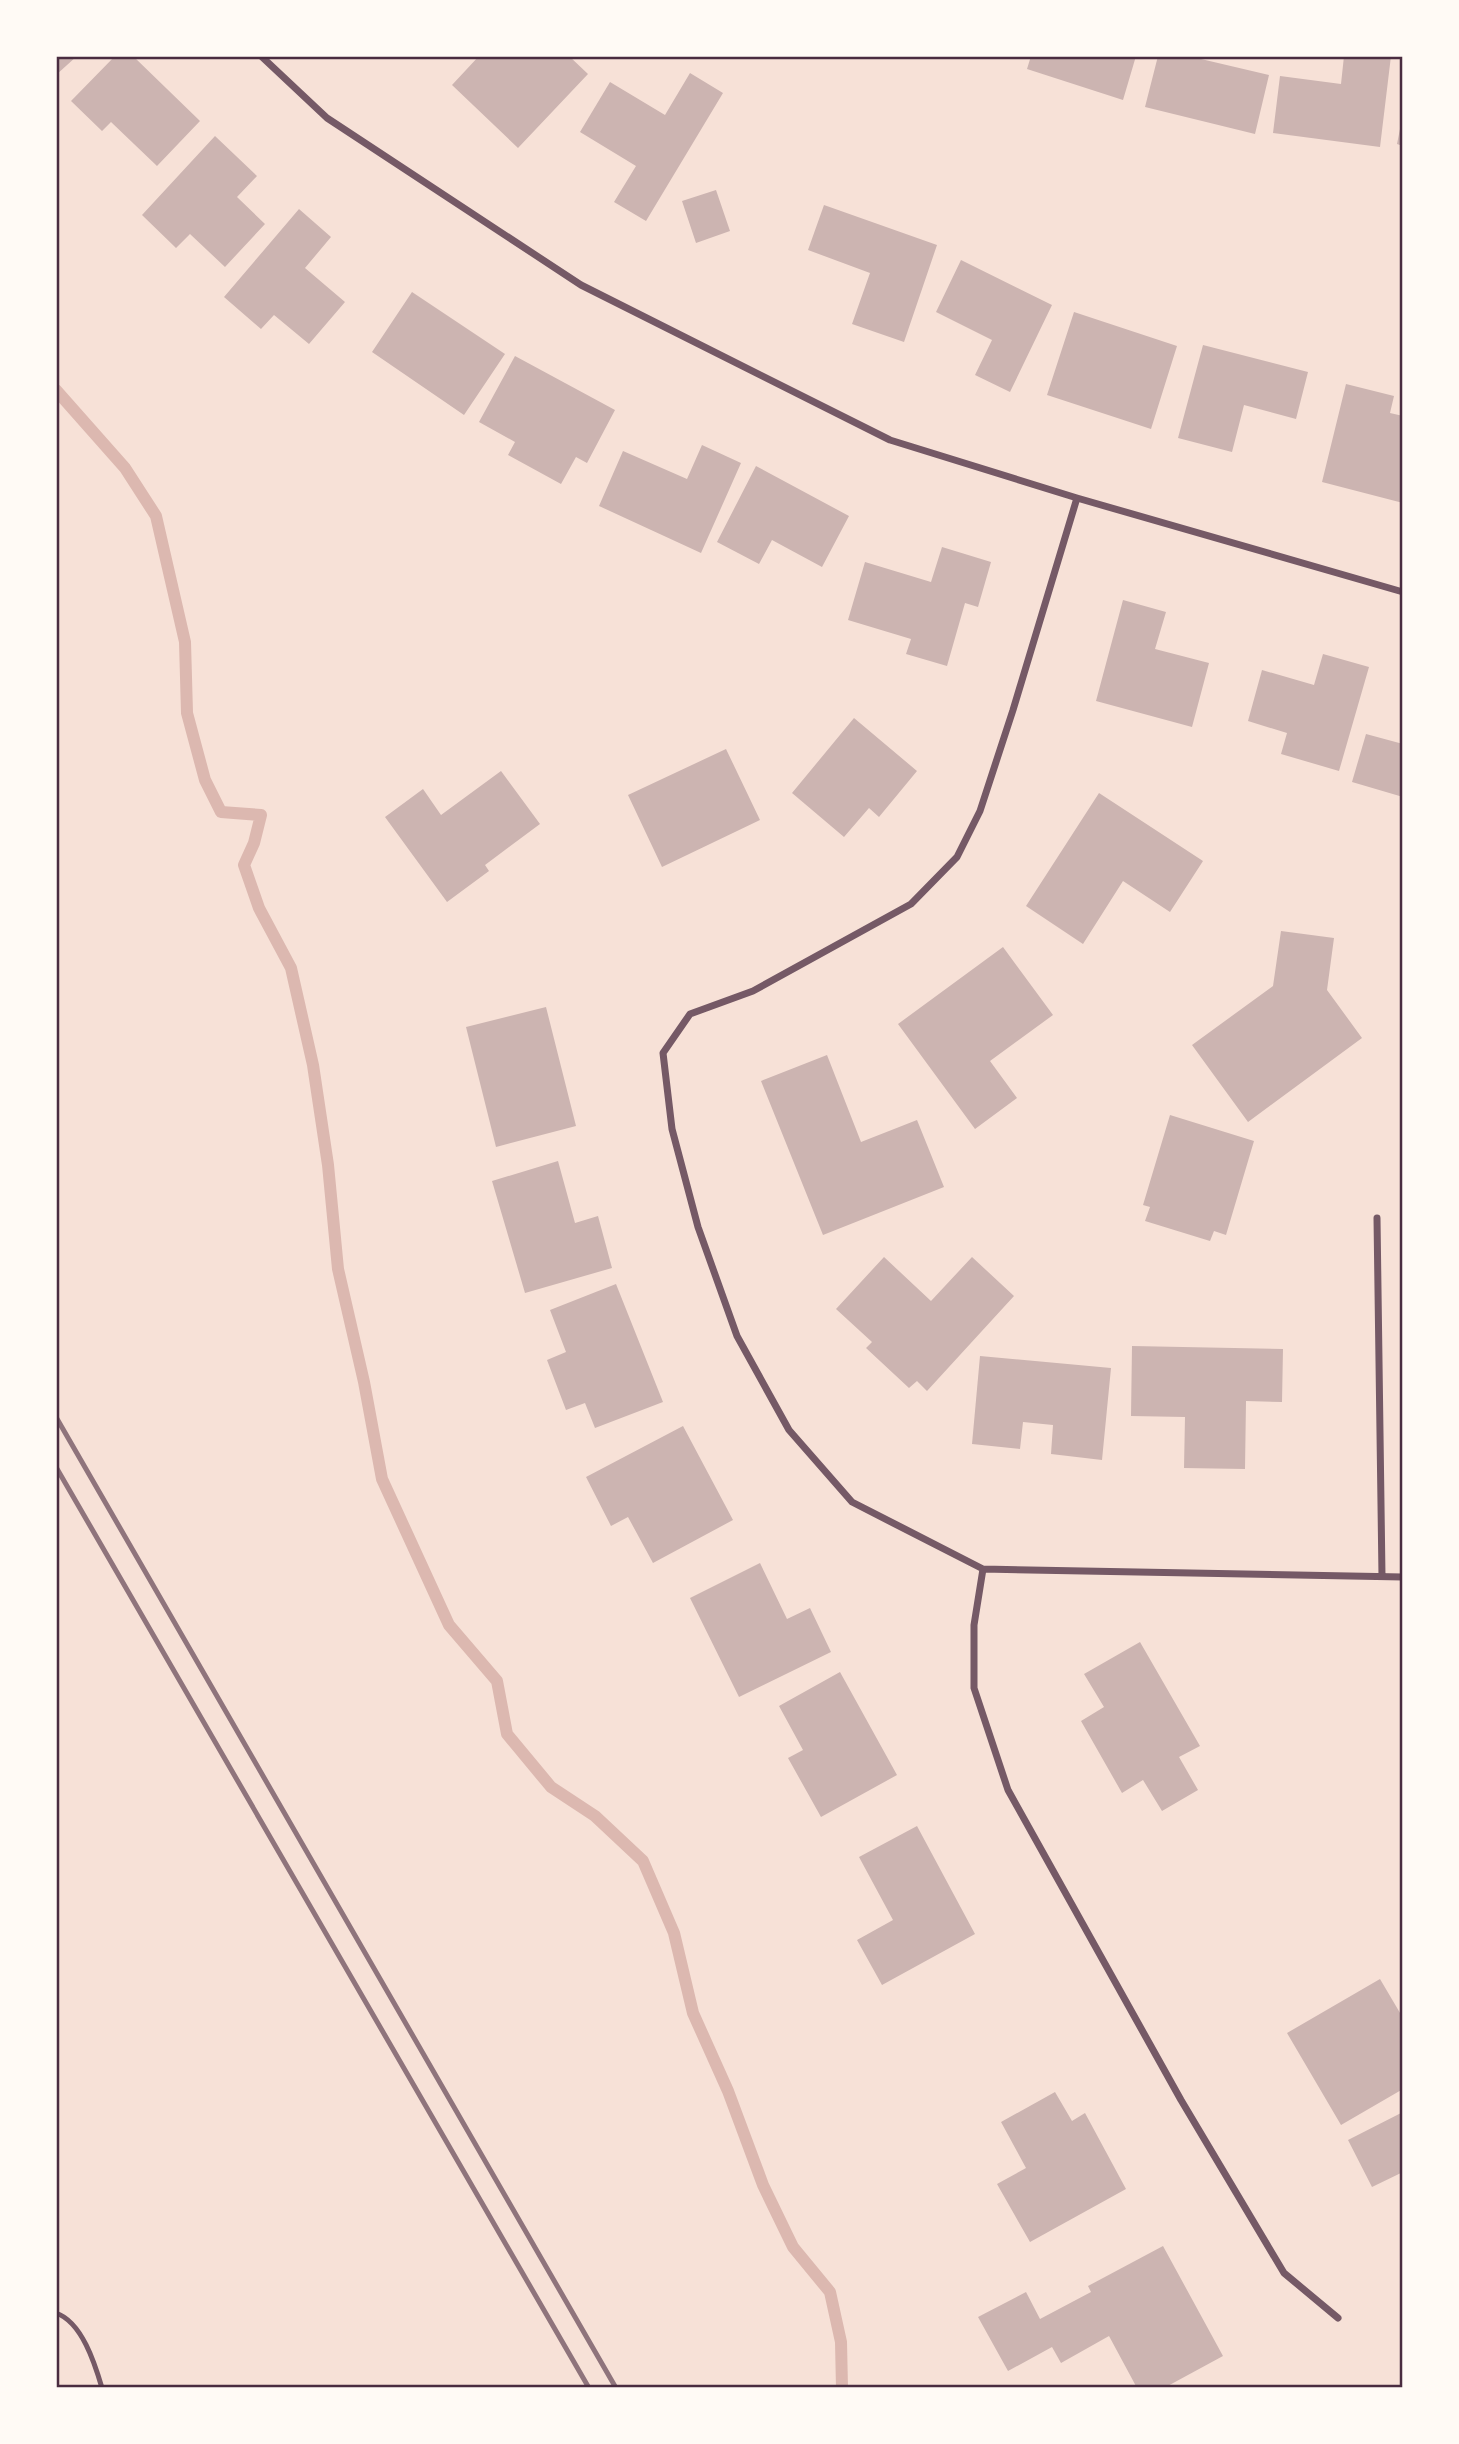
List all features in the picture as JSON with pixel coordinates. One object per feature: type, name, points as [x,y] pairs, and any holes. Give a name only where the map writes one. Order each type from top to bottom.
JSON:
[{"type":"street","points":[[261,56],[327,118],[581,285],[890,440],[1077,498],[1403,592]]},
{"type":"street","points":[[1077,498],[980,811],[957,857],[911,904],[753,991],[690,1014],[663,1053],[672,1129],[698,1227],[737,1336],[789,1430],[852,1502],[983,1569],[1403,1577]]},
{"type":"street","points":[[1377,1218],[1382,1576]]},
{"type":"street","points":[[983,1569],[974,1625],[974,1688],[1008,1790],[1181,2100],[1284,2273],[1338,2318]]},
{"type":"lane","points":[[56,2314],[64,2316],[89,2347],[102,2388]]},
{"type":"building","points":[[56,56],[77,56],[56,75]]},
{"type":"building","points":[[115,56],[133,56],[200,121],[157,166],[111,122],[102,131],[71,101]]},
{"type":"building","points":[[479,56],[569,56],[588,74],[518,148],[452,85]]},
{"type":"building","points":[[1031,56],[1136,56],[1123,100],[1027,69]]},
{"type":"building","points":[[1158,56],[1201,56],[1201,59],[1269,75],[1255,134],[1145,107]]},
{"type":"building","points":[[1344,56],[1391,56],[1380,147],[1273,133],[1280,76],[1341,84]]},
{"type":"building","points":[[690,73],[723,93],[646,221],[614,202],[636,166],[580,132],[610,82],[665,115]]},
{"type":"building","points":[[1403,119],[1403,146],[1397,144]]},
{"type":"building","points":[[215,136],[257,176],[237,197],[265,224],[225,267],[190,234],[176,248],[142,215]]},
{"type":"building","points":[[716,190],[730,231],[696,243],[682,201]]},
{"type":"building","points":[[824,205],[937,245],[904,342],[852,324],[870,273],[808,250]]},
{"type":"building","points":[[299,209],[331,237],[305,268],[345,302],[309,344],[274,315],[261,329],[224,297]]},
{"type":"building","points":[[961,260],[1052,305],[1010,392],[975,375],[992,340],[936,312]]},
{"type":"building","points":[[412,292],[505,354],[464,415],[372,352]]},
{"type":"building","points":[[1074,312],[1177,346],[1151,429],[1047,395]]},
{"type":"building","points":[[1203,345],[1308,372],[1296,419],[1244,405],[1232,452],[1178,438]]},
{"type":"building","points":[[515,356],[615,410],[587,463],[576,457],[561,484],[508,455],[515,442],[479,422]]},
{"type":"building","points":[[1346,384],[1394,396],[1390,413],[1403,416],[1403,503],[1322,482]]},
{"type":"building","points":[[702,445],[741,463],[701,553],[599,506],[623,451],[687,479]]},
{"type":"building","points":[[756,466],[849,516],[822,567],[772,540],[759,564],[717,542]]},
{"type":"building","points":[[942,547],[991,562],[978,607],[965,603],[947,666],[906,654],[911,639],[848,620],[865,562],[931,582]]},
{"type":"building","points":[[1123,600],[1166,612],[1155,649],[1209,663],[1192,727],[1096,701]]},
{"type":"building","points":[[1323,654],[1369,667],[1339,771],[1281,754],[1287,733],[1248,721],[1262,670],[1314,685]]},
{"type":"building","points":[[854,718],[917,771],[879,817],[869,808],[844,837],[792,793]]},
{"type":"building","points":[[1366,734],[1403,744],[1403,797],[1352,782]]},
{"type":"building","points":[[726,749],[760,820],[662,867],[628,795]]},
{"type":"building","points":[[501,771],[540,824],[485,865],[489,871],[447,902],[385,817],[423,789],[441,815]]},
{"type":"building","points":[[1099,793],[1203,861],[1170,912],[1123,881],[1083,944],[1026,906]]},
{"type":"building","points":[[1281,931],[1334,938],[1327,990],[1362,1038],[1248,1122],[1192,1045],[1273,986]]},
{"type":"building","points":[[1003,947],[1053,1015],[990,1061],[1017,1098],[975,1129],[898,1024]]},
{"type":"building","points":[[546,1007],[576,1126],[496,1147],[466,1027]]},
{"type":"building","points":[[827,1055],[861,1142],[917,1120],[944,1187],[823,1235],[761,1081]]},
{"type":"building","points":[[1170,1115],[1254,1141],[1226,1235],[1214,1231],[1210,1241],[1145,1221],[1150,1207],[1143,1205]]},
{"type":"building","points":[[558,1161],[575,1223],[598,1216],[612,1268],[525,1293],[492,1181]]},
{"type":"building","points":[[884,1257],[931,1301],[972,1257],[1014,1296],[927,1391],[917,1381],[909,1388],[866,1348],[872,1342],[836,1309]]},
{"type":"building","points":[[616,1284],[663,1402],[595,1428],[585,1403],[566,1410],[547,1360],[566,1352],[550,1310]]},
{"type":"building","points":[[1132,1346],[1283,1349],[1282,1402],[1246,1401],[1245,1469],[1184,1468],[1185,1417],[1131,1416]]},
{"type":"building","points":[[980,1356],[1111,1368],[1102,1460],[1051,1454],[1053,1425],[1023,1422],[1020,1449],[972,1444]]},
{"type":"building","points":[[683,1426],[733,1520],[653,1563],[628,1517],[611,1526],[586,1477]]},
{"type":"building","points":[[760,1563],[787,1619],[810,1608],[831,1652],[739,1697],[690,1598]]},
{"type":"building","points":[[1140,1642],[1200,1746],[1179,1757],[1198,1790],[1162,1811],[1143,1780],[1122,1793],[1081,1721],[1104,1707],[1084,1674]]},
{"type":"building","points":[[840,1672],[897,1775],[821,1817],[788,1758],[803,1750],[779,1706]]},
{"type":"building","points":[[917,1826],[975,1934],[882,1985],[857,1940],[893,1920],[859,1857]]},
{"type":"building","points":[[1380,1979],[1403,2018],[1403,2089],[1341,2125],[1287,2033]]},
{"type":"building","points":[[1055,2092],[1072,2121],[1085,2113],[1126,2189],[1030,2242],[997,2184],[1026,2168],[1001,2122]]},
{"type":"building","points":[[1403,2112],[1403,2172],[1372,2187],[1348,2140]]},
{"type":"building","points":[[1163,2246],[1223,2356],[1164,2388],[1137,2388],[1109,2336],[1061,2363],[1052,2347],[1008,2371],[978,2317],[1026,2292],[1040,2319],[1091,2292],[1088,2286]]},
{"type":"waterway","points":[[56,390],[125,468],[156,516],[185,642],[187,713],[205,780],[221,812],[261,815],[254,843],[244,865],[259,908],[291,968],[313,1065],[328,1165],[338,1269],[364,1382],[382,1479],[449,1625],[497,1681],[507,1734],[551,1787],[595,1816],[643,1861],[674,1933],[693,2013],[728,2091],[763,2185],[793,2247],[830,2292],[841,2342],[842,2388]]},
{"type":"railway","points":[[56,1417],[616,2388]]},
{"type":"railway","points":[[56,1467],[589,2388]]}]
